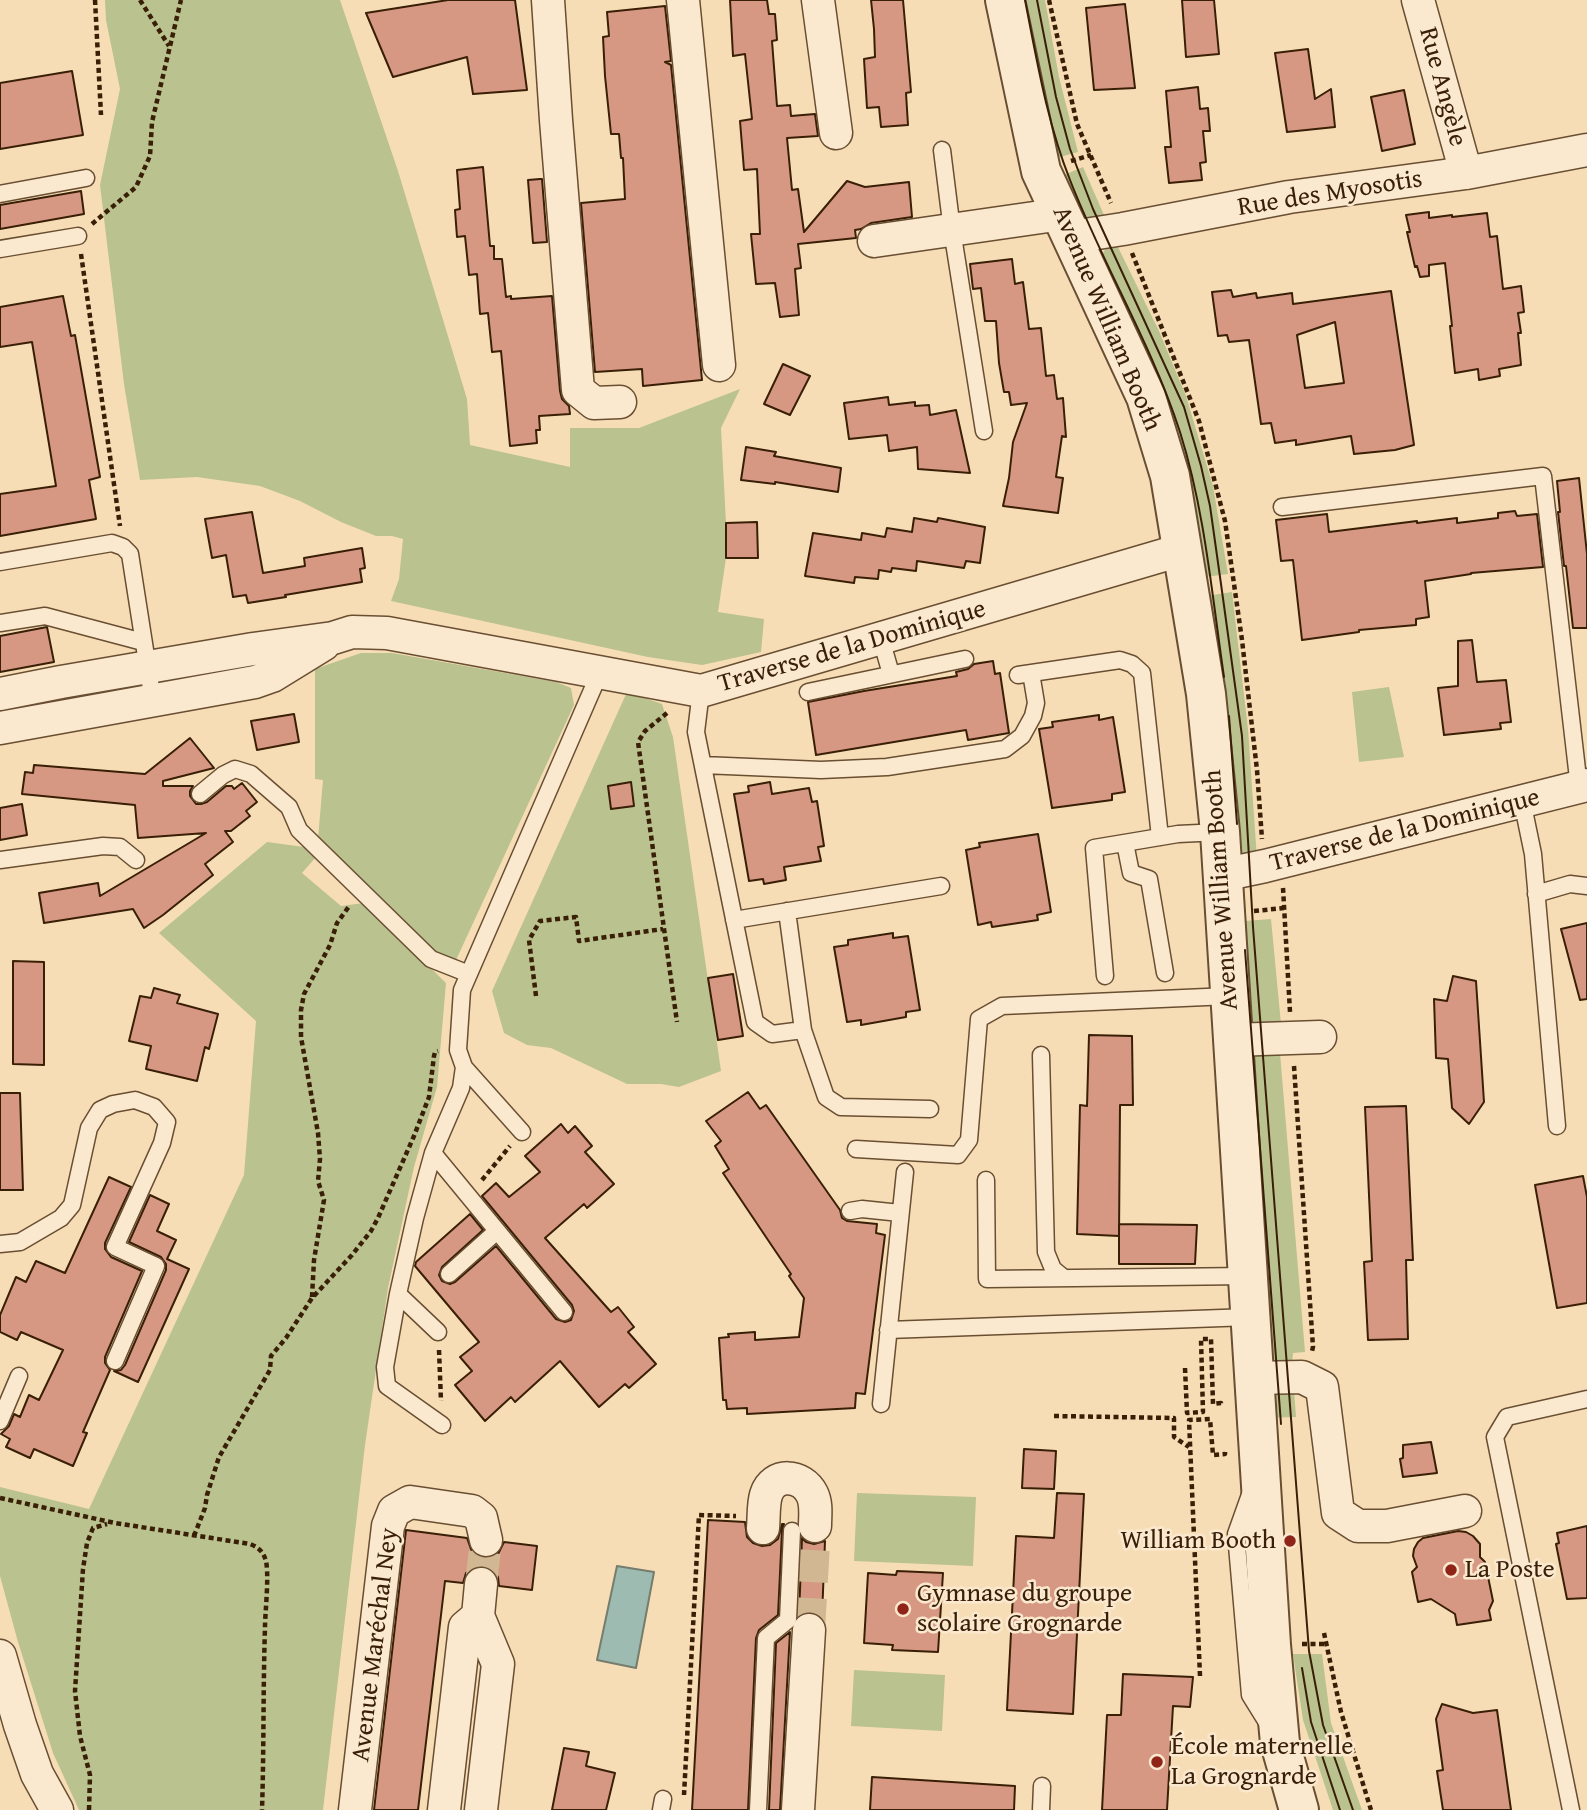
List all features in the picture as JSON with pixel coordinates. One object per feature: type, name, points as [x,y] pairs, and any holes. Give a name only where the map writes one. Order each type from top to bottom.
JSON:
[{"type":"street","points":[[548,0],[578,390],[594,402],[620,402]]},
{"type":"street","points":[[683,0],[719,365]]},
{"type":"street","points":[[818,0],[836,133]]},
{"type":"street","name":"Avenue William Booth","points":[[1004,0],[1041,170],[1146,397],[1170,475],[1206,694],[1220,832],[1271,1645],[1280,1743],[1299,1810]]},
{"type":"street","name":"Rue Angèle","points":[[1418,0],[1466,173]]},
{"type":"street","name":"Rue des Myosotis","points":[[874,241],[952,230],[1067,226],[1123,229],[1289,197],[1466,173],[1587,150]]},
{"type":"street","name":"Traverse de la Dominique","points":[[0,694],[146,655],[253,649],[342,635],[387,633],[701,691],[1181,550]]},
{"type":"street","points":[[0,728],[255,682],[272,676],[342,635]]},
{"type":"street","points":[[253,649],[272,676]]},
{"type":"street","name":"Traverse de la Dominique","points":[[1222,875],[1583,786]]},
{"type":"street","points":[[1232,1040],[1320,1037]]},
{"type":"street","points":[[1254,1378],[1302,1377],[1322,1387],[1338,1513],[1358,1526],[1388,1527],[1465,1511]]},
{"type":"street","name":"Avenue Maréchal Ney","points":[[355,1810],[388,1526],[394,1511],[410,1502],[472,1511],[481,1518],[486,1540]]},
{"type":"street","points":[[481,1584],[478,1616],[498,1664],[481,1810]]},
{"type":"street","points":[[444,1810],[465,1628],[478,1616]]},
{"type":"street","points":[[798,1810],[809,1630]]},
{"type":"street","points":[[0,1656],[37,1774],[57,1810]]},
{"type":"lane","points":[[943,150],[952,230],[984,431]]},
{"type":"lane","points":[[0,194],[86,178]]},
{"type":"lane","points":[[0,249],[78,236]]},
{"type":"lane","points":[[1282,508],[1543,476],[1583,786]]},
{"type":"lane","points":[[0,562],[112,543],[123,547],[130,554],[153,701]]},
{"type":"lane","points":[[0,623],[45,616],[146,655]]},
{"type":"lane","points":[[881,639],[891,674]]},
{"type":"lane","points":[[808,692],[965,659]]},
{"type":"lane","points":[[703,765],[821,770],[887,768],[1005,749],[1022,736],[1033,716],[1036,703],[1024,674],[1120,660],[1132,664],[1142,673],[1160,837]]},
{"type":"lane","points":[[522,1132],[464,1067],[458,1050],[463,990],[600,672]]},
{"type":"lane","points":[[701,691],[696,732],[755,1022],[772,1034],[803,1030]]},
{"type":"lane","points":[[200,794],[235,769],[251,774],[289,807],[299,830],[431,959],[469,974]]},
{"type":"lane","points":[[1522,801],[1533,854],[1557,1126]]},
{"type":"lane","points":[[1105,976],[1094,849],[1178,834],[1220,832]]},
{"type":"lane","points":[[1125,843],[1131,873],[1149,880],[1165,973]]},
{"type":"lane","points":[[0,860],[103,846],[120,847],[136,860]]},
{"type":"lane","points":[[1536,894],[1570,884],[1587,886]]},
{"type":"lane","points":[[734,920],[941,886]]},
{"type":"lane","points":[[787,911],[803,1030],[826,1097],[841,1107],[930,1109]]},
{"type":"lane","points":[[856,1149],[958,1155],[969,1140],[979,1019],[1002,1006],[1229,996]]},
{"type":"lane","points":[[1041,1055],[1046,1252],[1053,1269],[1064,1278]]},
{"type":"lane","points":[[442,1425],[387,1386],[385,1367],[415,1218],[433,1153],[461,1088],[464,1067]]},
{"type":"lane","points":[[0,1244],[20,1242],[61,1218],[72,1205],[89,1128],[100,1110],[113,1104],[135,1100],[154,1107],[167,1122],[162,1143],[115,1247],[156,1266],[115,1361]]},
{"type":"lane","points":[[433,1153],[564,1312]]},
{"type":"lane","points":[[881,1404],[905,1172]]},
{"type":"lane","points":[[986,1180],[987,1279],[1248,1276]]},
{"type":"lane","points":[[850,1211],[862,1209],[900,1213]]},
{"type":"lane","points":[[449,1274],[497,1231]]},
{"type":"lane","points":[[398,1294],[438,1332]]},
{"type":"lane","points":[[888,1331],[1250,1317]]},
{"type":"lane","points":[[0,1421],[19,1376]]},
{"type":"lane","points":[[1571,1810],[1495,1437],[1507,1417],[1587,1399]]},
{"type":"lane","points":[[758,1810],[766,1638],[788,1620],[778,1525]]},
{"type":"lane","points":[[1041,1810],[1042,1786]]},
{"type":"path","points":[[95,0],[102,115]]},
{"type":"path","points":[[140,0],[169,47]]},
{"type":"path","points":[[123,547],[78,236],[136,187],[150,156],[152,122],[181,0]]},
{"type":"path","points":[[672,708],[645,731],[638,742],[677,1022]]},
{"type":"path","points":[[312,1298],[314,1260],[324,1200],[318,1181],[318,1133],[301,1037],[301,1010],[304,994],[330,945],[337,923],[361,890]]},
{"type":"path","points":[[536,996],[529,940],[540,921],[576,917],[579,941],[663,929]]},
{"type":"path","points":[[194,1536],[219,1457],[270,1370],[271,1356],[312,1298],[352,1255],[378,1218],[429,1097],[435,1052],[459,1045]]},
{"type":"path","points":[[468,1196],[522,1132]]},
{"type":"path","points":[[438,1332],[442,1425]]},
{"type":"path","points":[[1185,1368],[1187,1413],[1203,1412],[1201,1339],[1210,1339],[1213,1404],[1221,1404],[1222,1416]]},
{"type":"path","points":[[1054,1416],[1174,1418],[1174,1437],[1190,1448]]},
{"type":"path","points":[[1200,1676],[1189,1420],[1210,1419],[1213,1455]]},
{"type":"path","points":[[0,1498],[115,1523],[250,1544],[261,1549],[266,1560],[262,1810]]},
{"type":"path","points":[[684,1798],[699,1515],[778,1525]]},
{"type":"path","points":[[89,1810],[90,1775],[80,1736],[75,1691],[79,1607],[87,1543],[93,1528],[115,1523]]},
{"type":"path","points":[[1324,1633],[1341,1712],[1370,1810]]},
{"type":"green space","points":[[105,0],[340,0],[398,171],[467,399],[470,445],[570,467],[570,428],[639,428],[740,389],[721,428],[726,558],[718,612],[764,619],[761,652],[702,665],[648,657],[391,601],[399,579],[403,539],[376,536],[260,486],[197,477],[140,480],[124,384],[100,185],[120,89],[106,20]]},
{"type":"green space","points":[[1017,0],[1045,0],[1059,77],[1078,152],[1049,160]]},
{"type":"green space","points":[[1083,167],[1104,215],[1090,218],[1078,215],[1057,178]]},
{"type":"green space","points":[[1116,243],[1159,331],[1186,396],[1213,486],[1228,574],[1197,578],[1100,258],[1106,248]]},
{"type":"green space","points":[[1232,592],[1248,729],[1257,859],[1233,854],[1200,597]]},
{"type":"green space","points":[[361,653],[392,653],[556,682],[571,688],[574,705],[456,960],[436,954],[318,839],[323,780],[315,779],[315,669]]},
{"type":"green space","points":[[1389,687],[1404,757],[1359,762],[1352,692]]},
{"type":"green space","points":[[627,692],[662,704],[673,737],[721,1071],[679,1087],[627,1084],[551,1048],[527,1045],[504,1033],[492,991]]},
{"type":"green space","points":[[267,842],[304,847],[316,857],[302,873],[341,906],[364,903],[446,983],[437,1087],[414,1167],[388,1288],[365,1445],[323,1810],[79,1810],[53,1753],[0,1576],[0,1487],[89,1509],[244,1175],[256,1021],[159,933]]},
{"type":"green space","points":[[1271,919],[1281,1024],[1257,1024],[1247,1019],[1232,922]]},
{"type":"green space","points":[[1280,1053],[1305,1352],[1293,1353],[1292,1364],[1269,1358],[1248,1060],[1259,1055]]},
{"type":"green space","points":[[1294,1389],[1296,1417],[1264,1418],[1272,1391]]},
{"type":"green space","points":[[857,1493],[976,1497],[973,1566],[854,1561]]},
{"type":"green space","points":[[1293,1654],[1322,1654],[1331,1723],[1362,1810],[1333,1810],[1303,1720]]},
{"type":"green space","points":[[854,1670],[945,1675],[942,1731],[851,1726]]},
{"type":"water","points":[[617,1566],[654,1572],[636,1668],[597,1660]]},
{"type":"building","points":[[448,0],[515,0],[527,90],[473,94],[467,57],[393,77],[366,13]]},
{"type":"building","points":[[730,0],[767,0],[769,14],[775,14],[777,40],[772,41],[777,106],[790,105],[791,116],[815,114],[818,136],[787,138],[792,190],[798,189],[804,232],[847,181],[865,187],[909,182],[912,217],[871,223],[855,230],[856,238],[798,244],[801,268],[795,269],[799,315],[780,317],[775,283],[756,284],[751,234],[760,234],[757,169],[744,170],[740,121],[752,119],[745,54],[733,56]]},
{"type":"building","points":[[871,0],[903,0],[911,92],[906,93],[908,125],[881,127],[879,107],[867,108],[864,59],[875,57]]},
{"type":"building","points":[[1182,0],[1214,0],[1219,54],[1186,57]]},
{"type":"building","points":[[1125,4],[1135,88],[1094,90],[1086,8]]},
{"type":"building","points":[[665,6],[671,61],[665,62],[671,65],[702,380],[643,386],[642,369],[595,372],[581,203],[625,199],[623,158],[619,134],[611,134],[605,76],[603,37],[609,36],[607,12]]},
{"type":"building","points":[[1308,49],[1315,99],[1331,89],[1335,127],[1287,132],[1275,53]]},
{"type":"building","points":[[72,71],[83,135],[0,149],[0,83]]},
{"type":"building","points":[[1198,87],[1200,109],[1208,108],[1210,131],[1203,131],[1206,162],[1200,163],[1202,180],[1169,183],[1165,147],[1171,147],[1166,91]]},
{"type":"building","points":[[1404,90],[1415,144],[1382,151],[1371,97]]},
{"type":"building","points":[[483,167],[490,246],[494,246],[494,259],[502,259],[506,297],[511,296],[511,299],[552,296],[560,391],[562,399],[569,406],[570,414],[539,416],[537,443],[510,446],[501,351],[492,352],[488,313],[480,314],[477,274],[469,275],[465,236],[457,237],[455,210],[460,209],[457,170]]},
{"type":"building","points":[[542,179],[547,242],[533,243],[528,180]]},
{"type":"building","points":[[81,191],[84,214],[0,229],[0,205]]},
{"type":"building","points":[[1429,212],[1429,218],[1487,213],[1490,237],[1497,236],[1503,289],[1521,286],[1524,312],[1518,313],[1521,333],[1518,333],[1521,365],[1499,369],[1500,376],[1479,380],[1478,369],[1455,373],[1445,263],[1429,265],[1429,276],[1420,277],[1407,232],[1410,232],[1406,215]]},
{"type":"building","points":[[1012,259],[1015,284],[1023,282],[1029,329],[1041,328],[1046,376],[1054,375],[1057,399],[1063,398],[1066,437],[1062,436],[1056,477],[1063,478],[1058,513],[1003,506],[1013,442],[1027,403],[1011,405],[1009,392],[1004,392],[996,321],[985,321],[981,288],[973,289],[970,264]]},
{"type":"building","points":[[1231,290],[1233,297],[1256,293],[1257,298],[1292,293],[1293,304],[1391,291],[1414,445],[1395,450],[1354,454],[1351,436],[1296,445],[1296,440],[1275,443],[1271,423],[1261,424],[1249,340],[1229,342],[1227,335],[1218,336],[1212,292]],"holes":[[[1335,322],[1344,383],[1305,388],[1297,335]]]},
{"type":"building","points":[[63,296],[71,336],[75,335],[100,477],[89,480],[96,519],[0,536],[0,494],[56,486],[32,342],[0,347],[0,307]]},
{"type":"building","points":[[783,364],[810,376],[790,415],[764,404]]},
{"type":"building","points":[[888,397],[889,405],[915,402],[915,406],[929,405],[930,415],[956,410],[970,473],[918,469],[917,447],[889,451],[887,435],[849,439],[844,403]]},
{"type":"building","points":[[746,447],[776,452],[774,456],[841,468],[838,492],[775,482],[741,480]]},
{"type":"building","points":[[1579,478],[1587,554],[1587,628],[1573,628],[1558,512],[1557,481]]},
{"type":"building","points":[[1515,511],[1517,516],[1537,514],[1543,567],[1471,573],[1425,581],[1429,617],[1416,619],[1416,625],[1359,630],[1302,640],[1293,560],[1281,561],[1276,520],[1327,514],[1329,532],[1457,518],[1457,523],[1498,518],[1498,513]]},
{"type":"building","points":[[252,512],[263,573],[305,566],[304,558],[362,548],[365,568],[360,569],[362,582],[248,603],[246,595],[233,597],[226,555],[212,558],[205,519]]},
{"type":"building","points":[[914,518],[937,522],[938,518],[985,527],[980,563],[966,561],[964,568],[917,561],[916,571],[892,568],[891,572],[879,570],[878,579],[855,577],[854,583],[805,576],[813,533],[861,540],[862,533],[885,537],[887,528],[912,532]]},
{"type":"building","points":[[757,522],[758,558],[726,558],[726,523]]},
{"type":"building","points":[[47,627],[54,662],[0,672],[0,636]]},
{"type":"building","points":[[1472,640],[1477,682],[1506,680],[1511,722],[1500,723],[1501,729],[1444,735],[1438,688],[1458,686],[1458,641]]},
{"type":"building","points":[[993,661],[995,674],[1000,673],[1009,733],[968,740],[966,730],[816,755],[808,702],[957,676],[956,672],[968,669],[974,664]]},
{"type":"building","points":[[294,714],[299,742],[257,750],[251,721]]},
{"type":"building","points":[[1099,715],[1099,720],[1113,717],[1125,792],[1112,794],[1112,800],[1052,808],[1039,729],[1053,727],[1052,722]]},
{"type":"building","points":[[190,738],[214,768],[163,781],[163,786],[193,786],[190,796],[196,804],[201,804],[226,786],[232,786],[234,789],[242,783],[257,802],[246,811],[250,816],[231,831],[225,831],[233,842],[205,864],[213,875],[144,928],[133,909],[44,923],[39,893],[98,883],[100,896],[206,833],[138,838],[135,805],[22,794],[25,772],[33,773],[34,765],[145,774]]},
{"type":"building","points":[[631,782],[634,806],[611,809],[608,786]]},
{"type":"building","points":[[770,782],[772,794],[809,788],[812,802],[817,801],[824,846],[818,847],[821,861],[784,867],[786,880],[764,884],[763,879],[749,881],[734,794],[749,792],[748,786]]},
{"type":"building","points":[[22,804],[27,835],[0,840],[0,808]]},
{"type":"building","points":[[1038,834],[1051,912],[1037,915],[1038,920],[992,927],[991,922],[978,925],[966,850],[980,847],[979,843]]},
{"type":"building","points":[[1587,923],[1587,999],[1580,1000],[1561,929]]},
{"type":"building","points":[[893,933],[893,938],[908,936],[920,1010],[906,1012],[906,1017],[861,1025],[861,1020],[847,1022],[834,947],[848,945],[848,940]]},
{"type":"building","points":[[13,961],[44,962],[44,1065],[13,1064]]},
{"type":"building","points":[[733,974],[743,1036],[718,1040],[708,978]]},
{"type":"building","points":[[1453,976],[1476,981],[1484,1102],[1469,1124],[1452,1108],[1448,1059],[1436,1058],[1434,999],[1447,1001]]},
{"type":"building","points":[[154,988],[180,995],[177,1003],[218,1014],[209,1049],[205,1047],[197,1081],[146,1069],[151,1046],[129,1041],[140,996],[151,998]]},
{"type":"building","points":[[1089,1035],[1132,1036],[1133,1105],[1120,1105],[1119,1236],[1077,1234],[1080,1105],[1087,1106]]},
{"type":"building","points":[[748,1092],[760,1109],[766,1105],[840,1210],[842,1218],[847,1221],[877,1224],[876,1233],[885,1235],[865,1394],[856,1393],[855,1408],[747,1414],[747,1408],[727,1409],[726,1400],[723,1400],[719,1338],[729,1337],[728,1334],[755,1332],[755,1340],[799,1337],[804,1298],[789,1276],[791,1274],[723,1173],[729,1169],[715,1146],[721,1141],[706,1121]]},
{"type":"building","points":[[0,1093],[20,1093],[23,1190],[0,1190]]},
{"type":"building","points":[[1406,1106],[1413,1260],[1406,1260],[1408,1339],[1368,1340],[1364,1262],[1372,1261],[1365,1107]]},
{"type":"building","points":[[561,1124],[568,1133],[575,1126],[592,1146],[585,1152],[614,1184],[587,1208],[584,1204],[545,1238],[611,1312],[618,1307],[634,1327],[628,1332],[656,1364],[629,1388],[625,1384],[599,1407],[560,1361],[515,1402],[511,1397],[485,1421],[455,1385],[472,1371],[460,1357],[479,1342],[415,1266],[416,1262],[470,1214],[483,1230],[442,1267],[439,1275],[442,1281],[450,1284],[455,1282],[496,1246],[556,1319],[565,1322],[571,1320],[574,1311],[572,1305],[482,1196],[496,1183],[509,1197],[540,1172],[525,1156]]},
{"type":"building","points":[[1583,1176],[1587,1197],[1587,1303],[1557,1308],[1535,1185]]},
{"type":"building","points":[[109,1177],[131,1187],[105,1243],[105,1249],[111,1257],[142,1271],[105,1357],[105,1363],[110,1370],[83,1432],[87,1433],[73,1466],[34,1449],[30,1458],[6,1447],[10,1439],[1,1434],[9,1426],[14,1414],[20,1417],[29,1395],[39,1400],[63,1350],[21,1332],[17,1340],[0,1332],[0,1315],[16,1277],[26,1282],[36,1261],[65,1273]]},
{"type":"building","points":[[150,1195],[169,1204],[157,1231],[176,1240],[167,1259],[189,1269],[138,1382],[114,1371],[121,1370],[125,1365],[166,1270],[166,1264],[161,1257],[129,1242]]},
{"type":"building","points":[[1119,1224],[1197,1225],[1195,1264],[1119,1264]]},
{"type":"building","points":[[1431,1442],[1437,1473],[1403,1477],[1400,1459],[1403,1458],[1403,1445]]},
{"type":"building","points":[[1024,1449],[1056,1451],[1054,1489],[1022,1488]]},
{"type":"building","points":[[1057,1493],[1084,1494],[1073,1714],[1007,1710],[1016,1536],[1054,1538]]},
{"type":"building","points":[[708,1520],[745,1522],[747,1537],[762,1546],[770,1545],[778,1539],[784,1524],[778,1615],[759,1630],[756,1638],[748,1810],[692,1810]]},
{"type":"building","points":[[1587,1526],[1587,1598],[1567,1599],[1556,1544],[1559,1543],[1557,1533]]},
{"type":"building","points":[[406,1530],[467,1538],[472,1552],[481,1558],[498,1554],[504,1542],[537,1546],[532,1590],[499,1586],[498,1577],[492,1569],[482,1566],[474,1567],[466,1573],[463,1583],[445,1581],[418,1810],[374,1810]]},
{"type":"building","points":[[1458,1531],[1473,1536],[1480,1544],[1480,1557],[1485,1562],[1493,1601],[1489,1610],[1491,1620],[1457,1625],[1455,1614],[1431,1599],[1418,1602],[1412,1572],[1417,1567],[1413,1556],[1414,1549],[1423,1538]]},
{"type":"building","points":[[802,1538],[814,1544],[825,1541],[822,1617],[811,1612],[799,1615]]},
{"type":"building","name":"Gymnase du groupe scolaire Grognarde","points":[[897,1571],[943,1573],[938,1652],[892,1650],[893,1645],[864,1643],[868,1573],[896,1575]]},
{"type":"building","points":[[790,1632],[780,1810],[769,1810],[776,1643]]},
{"type":"building","points":[[1123,1674],[1193,1677],[1190,1707],[1173,1706],[1167,1810],[1102,1810],[1107,1715],[1121,1715]]},
{"type":"building","points":[[1442,1704],[1473,1713],[1497,1710],[1511,1810],[1443,1810],[1437,1771],[1443,1770],[1436,1719]]},
{"type":"building","points":[[564,1748],[589,1752],[586,1766],[615,1773],[606,1810],[552,1810]]},
{"type":"building","points":[[872,1777],[1015,1786],[1014,1810],[870,1810]]},
{"type":"tunnel","points":[[809,1630],[815,1526]]},
{"type":"tunnel","points":[[481,1584],[486,1540]]},
{"type":"tram line","points":[[1025,0],[1043,91],[1062,158],[1083,212],[1156,368],[1189,462],[1202,523],[1224,677]]},
{"type":"tram line","points":[[1037,0],[1056,97],[1070,149],[1093,209],[1184,407],[1210,506],[1242,736],[1253,927],[1309,1651],[1323,1725],[1353,1810]]},
{"type":"tram line","points":[[1229,716],[1237,824]]},
{"type":"tram line","points":[[1245,950],[1281,1424]]},
{"type":"tram line","points":[[1302,1668],[1311,1722],[1340,1810]]},
{"type":"place","name":"William Booth","points":[[1290,1541]]},
{"type":"place","name":"La Poste","points":[[1451,1570]]},
{"type":"place","name":"Gymnase du groupe scolaire Grognarde","points":[[903,1609]]},
{"type":"place","name":"École maternelle La Grognarde","points":[[1157,1762]]}]
